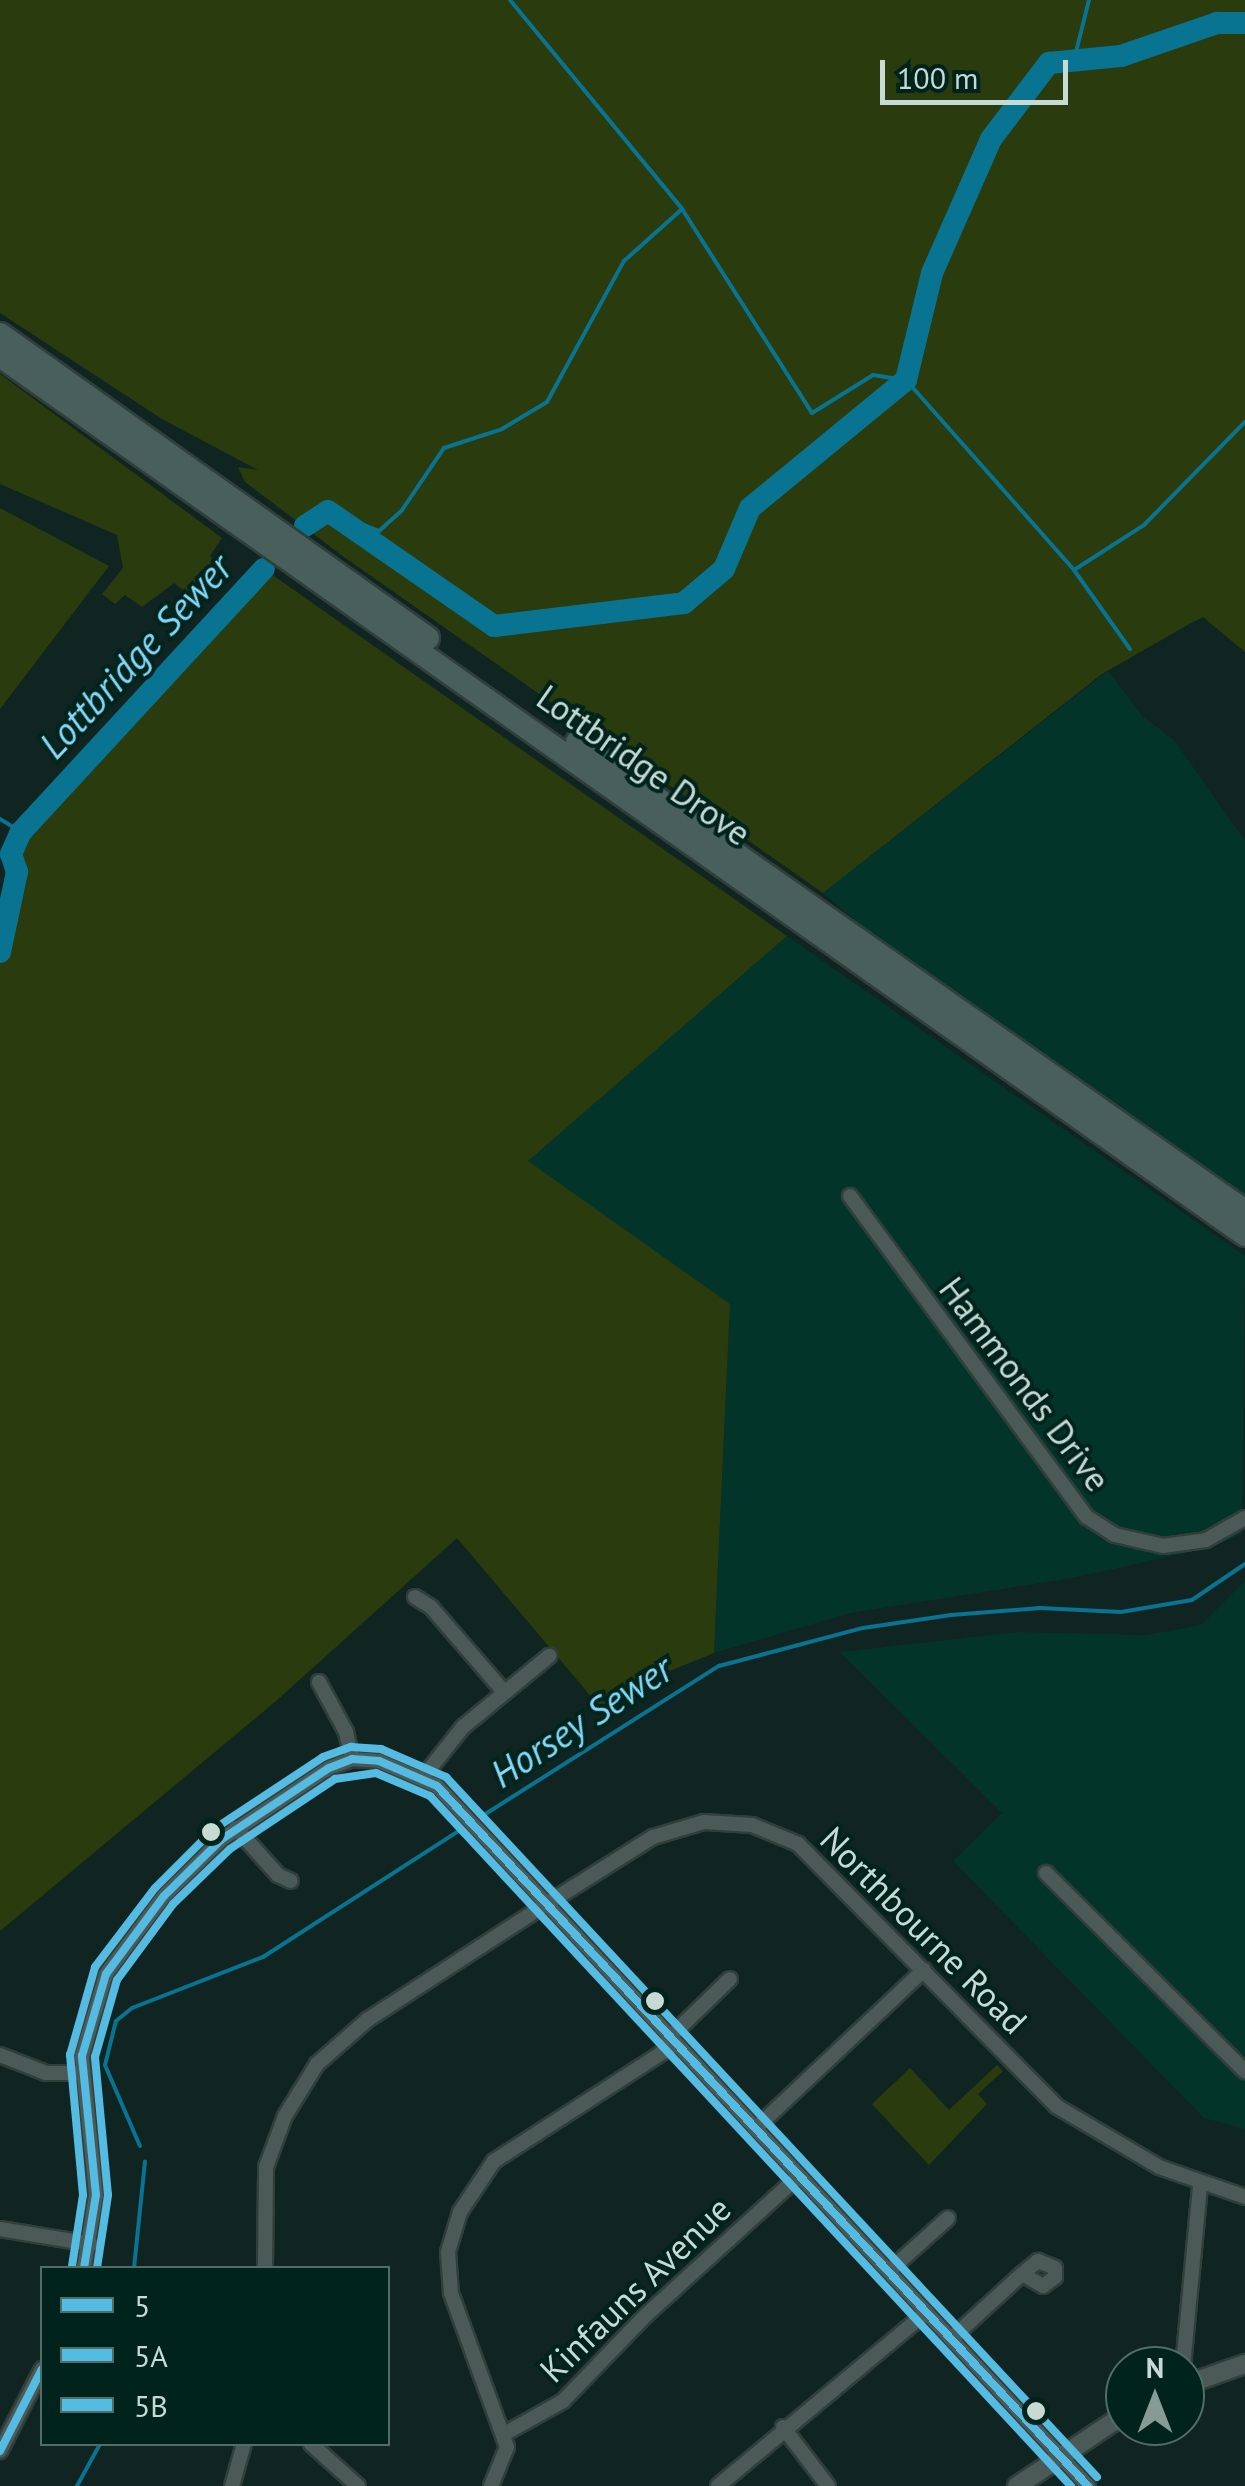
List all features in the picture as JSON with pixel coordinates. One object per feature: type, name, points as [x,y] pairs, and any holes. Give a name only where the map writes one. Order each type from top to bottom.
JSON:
[{"type":"main road","name":"Lottbridge Drove","points":[[0,334],[1245,1211]]},
{"type":"main road","name":"Lottbridge Drove","points":[[0,356],[1245,1235]]},
{"type":"street","name":"Hammonds Drive","points":[[850,1196],[1088,1517],[1131,1541],[1163,1546],[1206,1540],[1245,1518]]},
{"type":"street","points":[[415,1597],[431,1607],[504,1692]]},
{"type":"street","points":[[424,1776],[462,1727],[549,1656]]},
{"type":"street","points":[[319,1682],[346,1732],[352,1759]]},
{"type":"street","points":[[84,2266],[96,2195],[81,2073],[88,2019],[115,1960],[164,1896],[236,1828],[352,1759],[424,1776],[466,1816],[671,2042],[1088,2486]]},
{"type":"street","name":"Northbourne Road","points":[[265,2266],[266,2167],[285,2116],[317,2064],[367,2020],[544,1905],[678,1828],[752,1825],[798,1844],[1056,2106],[1114,2145],[1200,2185],[1245,2197]]},
{"type":"street","points":[[236,1828],[290,1881]]},
{"type":"street","points":[[1046,1873],[1245,2071]]},
{"type":"street","points":[[755,2129],[924,1970]]},
{"type":"street","points":[[490,2486],[506,2458],[504,2434],[451,2293],[448,2252],[460,2212],[494,2161],[671,2042],[730,1979]]},
{"type":"street","points":[[0,2055],[46,2073],[81,2073]]},
{"type":"street","name":"Kinfauns Avenue","points":[[504,2434],[563,2401],[645,2316],[799,2176]]},
{"type":"street","points":[[1188,2346],[1200,2185]]},
{"type":"street","points":[[889,2271],[948,2218]]},
{"type":"street","points":[[0,2228],[90,2244]]},
{"type":"street","points":[[951,2339],[1022,2274]]},
{"type":"street","points":[[718,2486],[783,2427],[926,2312]]},
{"type":"street","points":[[1205,2373],[1245,2364]]},
{"type":"street","points":[[0,2451],[40,2373]]},
{"type":"street","points":[[1017,2486],[1105,2426]]},
{"type":"street","points":[[783,2427],[828,2486]]},
{"type":"street","points":[[232,2486],[243,2446]]},
{"type":"street","points":[[313,2446],[358,2486]]},
{"type":"shaded area","points":[[0,0],[1245,0],[1245,652],[1203,617],[1191,623],[1102,674],[823,893],[344,557],[245,482],[238,467],[258,470],[162,419],[0,313]]},
{"type":"shaded area","points":[[0,374],[222,538],[210,556],[219,566],[198,602],[174,583],[142,607],[125,595],[115,604],[102,594],[123,568],[117,535],[0,484]]},
{"type":"shaded area","points":[[0,508],[109,566],[0,709]]},
{"type":"shaded area","points":[[264,569],[787,936],[528,1161],[730,1304],[714,1653],[662,1674],[605,1713],[457,1538],[275,1702],[0,1931],[0,952],[17,872],[11,854],[21,832]]},
{"type":"shaded area","points":[[1108,671],[1143,717],[1174,740],[1245,841],[1245,1197],[865,929],[823,893]]},
{"type":"shaded area","points":[[787,936],[1245,1256],[1242,1534],[1208,1548],[1072,1578],[850,1613],[714,1653],[730,1304],[527,1161]]},
{"type":"shaded area","points":[[1245,1581],[1245,2129],[1204,2118],[953,1861],[1002,1813],[840,1652],[1019,1632],[1147,1635],[1201,1625]]},
{"type":"shaded area","points":[[997,2065],[1003,2071],[978,2094],[987,2104],[929,2165],[872,2104],[910,2068],[949,2110]]},
{"type":"waterway","points":[[510,0],[682,209],[812,413],[873,375],[906,380],[1074,570],[1130,649]]},
{"type":"waterway","points":[[1075,56],[1089,0]]},
{"type":"waterway","points":[[305,526],[328,511],[494,626],[684,603],[724,569],[750,508],[906,380],[932,273],[991,139],[1049,63],[1121,56],[1217,23],[1245,23]]},
{"type":"waterway","points":[[328,511],[379,531],[402,510],[444,448],[502,429],[547,402],[624,261],[682,209]]},
{"type":"waterway","points":[[1074,570],[1144,525],[1245,422]]},
{"type":"waterway","name":"Lottbridge Sewer","points":[[0,952],[17,872],[11,854],[21,832],[264,569]]},
{"type":"waterway","points":[[0,819],[21,832]]},
{"type":"waterway","name":"Horsey Sewer","points":[[476,1820],[719,1666],[863,1628],[951,1615],[1040,1608],[1121,1612],[1192,1600],[1245,1564]]},
{"type":"waterway","name":"Horsey Sewer","points":[[140,2146],[105,2065],[116,2021],[132,2008],[263,1957],[468,1825]]},
{"type":"waterway","name":"Horsey Sewer","points":[[134,2266],[145,2162]]},
{"type":"waterway","name":"Horsey Sewer","points":[[77,2486],[99,2446]]},
{"type":"transit line","name":"5B","points":[[72,2266],[83,2195],[70,2055],[95,1967],[155,1888],[214,1829],[323,1757],[351,1747],[381,1749],[446,1777],[1097,2477]]},
{"type":"transit line","name":"5","points":[[84,2266],[96,2195],[82,2056],[106,1974],[164,1896],[222,1839],[329,1768],[352,1759],[379,1761],[437,1786],[1088,2486]]},
{"type":"transit line","name":"5A","points":[[97,2266],[108,2195],[95,2057],[117,1980],[173,1904],[230,1849],[335,1779],[376,1773],[430,1796],[1071,2486]]},
{"type":"transit line","name":"5","points":[[0,2451],[40,2373]]}]
